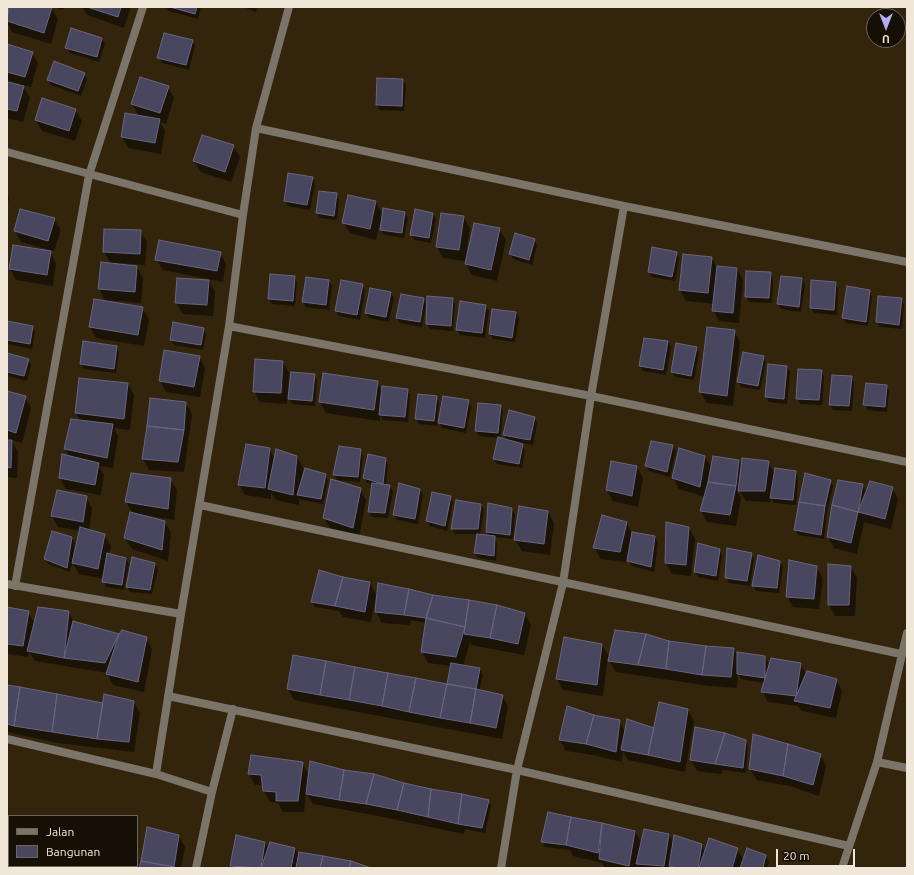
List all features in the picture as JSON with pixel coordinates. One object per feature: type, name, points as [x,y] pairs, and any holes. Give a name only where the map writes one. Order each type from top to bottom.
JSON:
[{"type":"street","points":[[144,7],[89,175],[11,585],[181,614]]},
{"type":"street","points":[[156,774],[229,326],[256,128],[289,7]]},
{"type":"street","points":[[256,128],[624,206],[907,262]]},
{"type":"street","points":[[7,152],[243,215]]},
{"type":"street","points":[[501,868],[517,770],[563,584],[591,396],[624,206]]},
{"type":"street","points":[[229,326],[591,396],[907,462]]},
{"type":"street","points":[[200,506],[563,584],[901,654]]},
{"type":"street","points":[[842,868],[877,762],[907,633]]},
{"type":"street","points":[[168,696],[517,770],[850,846]]},
{"type":"street","points":[[196,868],[212,792],[233,709]]},
{"type":"street","points":[[7,739],[156,774],[212,792]]},
{"type":"street","points":[[877,762],[907,768]]},
{"type":"building","points":[[9,7],[52,7],[44,33],[7,21]]},
{"type":"building","points":[[87,7],[121,7],[118,17]]},
{"type":"building","points":[[170,7],[197,7],[195,14]]},
{"type":"building","points":[[71,28],[102,38],[97,57],[65,48]]},
{"type":"building","points":[[164,33],[193,40],[186,65],[157,58]]},
{"type":"building","points":[[7,44],[33,52],[25,77],[7,72]]},
{"type":"building","points":[[54,61],[85,73],[78,91],[47,80]]},
{"type":"building","points":[[140,77],[169,86],[160,113],[131,104]]},
{"type":"building","points":[[377,78],[403,79],[402,106],[376,105]]},
{"type":"building","points":[[7,82],[24,86],[17,111],[7,109]]},
{"type":"building","points":[[42,98],[76,109],[69,131],[35,120]]},
{"type":"building","points":[[125,113],[160,119],[155,143],[121,137]]},
{"type":"building","points":[[202,135],[234,145],[225,172],[193,161]]},
{"type":"building","points":[[288,173],[313,177],[307,205],[284,201]]},
{"type":"building","points":[[319,191],[337,193],[334,216],[316,213]]},
{"type":"building","points":[[348,195],[376,201],[370,229],[342,223]]},
{"type":"building","points":[[383,208],[405,212],[402,233],[380,230]]},
{"type":"building","points":[[20,209],[55,218],[48,241],[14,231]]},
{"type":"building","points":[[415,209],[433,213],[429,238],[410,235]]},
{"type":"building","points":[[441,213],[464,216],[459,250],[436,247]]},
{"type":"building","points":[[474,223],[500,228],[491,270],[465,264]]},
{"type":"building","points":[[104,229],[141,230],[140,254],[103,252]]},
{"type":"building","points":[[515,233],[535,239],[529,260],[509,254]]},
{"type":"building","points":[[159,240],[221,252],[217,271],[155,260]]},
{"type":"building","points":[[13,245],[51,251],[47,275],[9,269]]},
{"type":"building","points":[[652,247],[677,252],[672,277],[648,272]]},
{"type":"building","points":[[683,254],[712,257],[708,293],[679,290]]},
{"type":"building","points":[[101,262],[137,266],[135,292],[98,289]]},
{"type":"building","points":[[717,266],[737,268],[733,313],[712,311]]},
{"type":"building","points":[[746,271],[771,272],[769,298],[745,297]]},
{"type":"building","points":[[270,274],[295,276],[293,301],[268,299]]},
{"type":"building","points":[[781,276],[802,278],[799,307],[777,304]]},
{"type":"building","points":[[306,277],[329,280],[326,305],[302,302]]},
{"type":"building","points":[[177,278],[209,280],[207,305],[175,303]]},
{"type":"building","points":[[341,280],[363,284],[357,315],[335,311]]},
{"type":"building","points":[[811,280],[836,282],[834,310],[810,308]]},
{"type":"building","points":[[847,286],[870,290],[866,322],[842,318]]},
{"type":"building","points":[[370,288],[391,292],[386,317],[365,313]]},
{"type":"building","points":[[401,294],[424,298],[420,322],[396,318]]},
{"type":"building","points":[[427,296],[453,298],[451,326],[426,324]]},
{"type":"building","points":[[878,296],[902,298],[899,325],[876,322]]},
{"type":"building","points":[[94,299],[143,307],[138,335],[89,327]]},
{"type":"building","points":[[460,301],[486,305],[482,333],[456,330]]},
{"type":"building","points":[[492,309],[516,312],[512,338],[489,334]]},
{"type":"building","points":[[7,321],[33,326],[30,344],[7,340]]},
{"type":"building","points":[[173,322],[204,328],[201,345],[170,340]]},
{"type":"building","points":[[707,327],[735,330],[727,396],[699,392]]},
{"type":"building","points":[[644,338],[668,341],[663,370],[639,366]]},
{"type":"building","points":[[83,341],[117,346],[114,369],[80,364]]},
{"type":"building","points":[[676,343],[697,347],[691,376],[671,372]]},
{"type":"building","points":[[164,350],[200,356],[194,387],[159,381]]},
{"type":"building","points":[[743,352],[764,356],[758,386],[737,382]]},
{"type":"building","points":[[7,353],[29,359],[24,376],[7,372]]},
{"type":"building","points":[[255,359],[283,361],[281,393],[253,392]]},
{"type":"building","points":[[768,364],[787,366],[784,399],[765,397]]},
{"type":"building","points":[[798,369],[822,370],[819,400],[796,399]]},
{"type":"building","points":[[291,372],[315,374],[312,401],[288,399]]},
{"type":"building","points":[[323,373],[378,381],[374,410],[319,402]]},
{"type":"building","points":[[832,375],[852,376],[849,406],[829,405]]},
{"type":"building","points":[[79,378],[128,383],[124,419],[75,413]]},
{"type":"building","points":[[866,383],[887,385],[885,407],[863,405]]},
{"type":"building","points":[[382,386],[408,389],[405,417],[379,415]]},
{"type":"building","points":[[7,391],[26,396],[16,433],[7,430]]},
{"type":"building","points":[[418,394],[437,396],[434,421],[415,419]]},
{"type":"building","points":[[443,396],[469,400],[464,428],[438,423]]},
{"type":"building","points":[[150,398],[186,402],[184,430],[147,426]]},
{"type":"building","points":[[478,403],[501,405],[498,433],[475,431]]},
{"type":"building","points":[[509,410],[535,417],[530,440],[503,435]]},
{"type":"building","points":[[71,419],[113,424],[107,458],[64,449]]},
{"type":"building","points":[[147,426],[184,430],[178,462],[142,459]]},
{"type":"building","points":[[498,437],[523,444],[519,464],[493,459]]},
{"type":"building","points":[[7,440],[12,440],[11,468],[7,467]]},
{"type":"building","points":[[651,441],[673,445],[667,472],[645,466]]},
{"type":"building","points":[[246,444],[270,448],[265,488],[238,485]]},
{"type":"building","points":[[339,446],[361,449],[358,477],[333,475]]},
{"type":"building","points":[[679,448],[705,456],[700,487],[672,478]]},
{"type":"building","points":[[276,449],[297,456],[293,495],[268,489]]},
{"type":"building","points":[[62,454],[99,463],[95,485],[59,478]]},
{"type":"building","points":[[368,454],[386,458],[383,484],[363,478]]},
{"type":"building","points":[[713,456],[739,460],[736,486],[708,482]]},
{"type":"building","points":[[742,458],[769,461],[765,491],[738,491]]},
{"type":"building","points":[[611,461],[637,466],[632,496],[606,490]]},
{"type":"building","points":[[305,468],[326,474],[321,499],[297,495]]},
{"type":"building","points":[[775,468],[796,471],[793,500],[770,498]]},
{"type":"building","points":[[131,473],[171,478],[168,509],[125,502]]},
{"type":"building","points":[[805,473],[831,480],[825,506],[799,502]]},
{"type":"building","points":[[331,479],[361,488],[353,528],[323,518]]},
{"type":"building","points":[[838,480],[863,484],[858,512],[832,505]]},
{"type":"building","points":[[870,481],[893,487],[885,519],[858,512]]},
{"type":"building","points":[[708,482],[736,486],[730,515],[700,511]]},
{"type":"building","points":[[372,483],[390,485],[385,513],[368,512]]},
{"type":"building","points":[[399,483],[420,489],[415,519],[393,515]]},
{"type":"building","points":[[57,490],[87,496],[83,522],[51,516]]},
{"type":"building","points":[[432,492],[451,496],[445,526],[426,521]]},
{"type":"building","points":[[456,500],[481,504],[478,529],[451,529]]},
{"type":"building","points":[[799,502],[825,506],[821,535],[794,530]]},
{"type":"building","points":[[488,503],[512,508],[510,535],[486,532]]},
{"type":"building","points":[[832,505],[858,512],[851,543],[827,537]]},
{"type":"building","points":[[519,506],[548,511],[544,544],[514,540]]},
{"type":"building","points":[[130,512],[165,521],[162,550],[124,538]]},
{"type":"building","points":[[602,515],[627,522],[620,552],[593,548]]},
{"type":"building","points":[[666,522],[689,527],[686,565],[665,563]]},
{"type":"building","points":[[80,527],[105,534],[98,569],[72,563]]},
{"type":"building","points":[[52,531],[72,537],[67,568],[44,559]]},
{"type":"building","points":[[632,532],[655,536],[651,567],[627,561]]},
{"type":"building","points":[[477,534],[495,536],[494,556],[474,553]]},
{"type":"building","points":[[698,543],[720,549],[716,576],[694,572]]},
{"type":"building","points":[[727,548],[752,553],[747,581],[725,578]]},
{"type":"building","points":[[107,553],[126,558],[122,585],[102,582]]},
{"type":"building","points":[[758,555],[780,561],[777,588],[752,586]]},
{"type":"building","points":[[132,557],[155,563],[150,590],[126,587]]},
{"type":"building","points":[[789,560],[817,566],[814,599],[786,597]]},
{"type":"building","points":[[828,564],[851,566],[849,605],[828,605]]},
{"type":"building","points":[[319,570],[343,577],[335,606],[311,602]]},
{"type":"building","points":[[343,577],[370,582],[365,612],[335,606]]},
{"type":"building","points":[[378,583],[409,589],[404,615],[375,612]]},
{"type":"building","points":[[409,589],[433,595],[426,618],[404,615]]},
{"type":"building","points":[[433,595],[469,600],[465,627],[426,618]]},
{"type":"building","points":[[469,600],[497,605],[490,638],[464,634]]},
{"type":"building","points":[[497,605],[525,613],[518,644],[490,638]]},
{"type":"building","points":[[7,607],[29,611],[23,646],[7,644]]},
{"type":"building","points":[[38,607],[69,611],[64,658],[27,651]]},
{"type":"building","points":[[426,618],[465,627],[456,657],[421,652]]},
{"type":"building","points":[[73,621],[119,634],[105,663],[64,658]]},
{"type":"building","points":[[122,630],[147,637],[138,682],[106,674],[119,634]]},
{"type":"building","points":[[615,630],[646,634],[638,665],[608,661]]},
{"type":"building","points":[[646,634],[669,641],[666,669],[638,665]]},
{"type":"building","points":[[564,637],[602,644],[597,685],[556,679]]},
{"type":"building","points":[[669,641],[706,646],[702,675],[666,669]]},
{"type":"building","points":[[706,646],[734,648],[731,677],[702,675]]},
{"type":"building","points":[[737,652],[765,656],[765,678],[737,674]]},
{"type":"building","points":[[293,655],[326,661],[320,695],[287,689]]},
{"type":"building","points":[[771,658],[801,663],[796,696],[761,692]]},
{"type":"building","points":[[326,661],[355,667],[349,700],[320,695]]},
{"type":"building","points":[[451,663],[480,668],[476,689],[447,684]]},
{"type":"building","points":[[355,667],[388,673],[382,706],[349,700]]},
{"type":"building","points":[[807,671],[837,679],[830,708],[794,701]]},
{"type":"building","points":[[388,673],[416,678],[409,712],[382,706]]},
{"type":"building","points":[[416,678],[447,684],[440,718],[409,712]]},
{"type":"building","points":[[447,684],[476,689],[470,723],[440,718]]},
{"type":"building","points":[[7,685],[20,687],[14,726],[7,724]]},
{"type":"building","points":[[20,687],[57,694],[52,732],[14,726]]},
{"type":"building","points":[[476,689],[503,695],[496,728],[470,723]]},
{"type":"building","points":[[57,694],[103,703],[97,739],[52,732]]},
{"type":"building","points":[[104,694],[134,701],[129,742],[97,739]]},
{"type":"building","points":[[659,702],[688,709],[680,762],[648,755]]},
{"type":"building","points":[[567,706],[594,715],[586,744],[559,740]]},
{"type":"building","points":[[594,715],[620,720],[616,752],[586,744]]},
{"type":"building","points":[[627,719],[654,728],[648,755],[621,750]]},
{"type":"building","points":[[695,727],[725,733],[715,764],[690,760]]},
{"type":"building","points":[[725,733],[746,740],[743,768],[715,764]]},
{"type":"building","points":[[753,734],[788,744],[783,776],[749,769]]},
{"type":"building","points":[[788,744],[821,754],[813,785],[783,776]]},
{"type":"building","points":[[251,755],[303,762],[298,801],[276,801],[276,792],[263,791],[261,775],[248,774]]},
{"type":"building","points":[[310,761],[344,770],[339,800],[306,794]]},
{"type":"building","points":[[344,770],[374,774],[366,804],[339,800]]},
{"type":"building","points":[[374,774],[404,783],[397,810],[366,804]]},
{"type":"building","points":[[404,783],[431,789],[428,817],[397,810]]},
{"type":"building","points":[[431,789],[462,794],[458,824],[428,817]]},
{"type":"building","points":[[462,794],[489,800],[482,828],[458,824]]},
{"type":"building","points":[[548,812],[571,817],[566,845],[541,842]]},
{"type":"building","points":[[571,817],[602,823],[598,853],[566,845]]},
{"type":"building","points":[[602,823],[635,831],[629,866],[599,859]]},
{"type":"building","points":[[147,827],[179,835],[174,867],[141,861]]},
{"type":"building","points":[[644,829],[669,834],[664,866],[636,864]]},
{"type":"building","points":[[236,835],[265,842],[261,868],[230,866]]},
{"type":"building","points":[[674,835],[702,844],[698,868],[676,868],[669,866]]},
{"type":"building","points":[[709,838],[738,848],[732,868],[699,868]]},
{"type":"building","points":[[270,842],[295,848],[291,868],[261,868]]},
{"type":"building","points":[[747,848],[766,855],[763,868],[740,868]]},
{"type":"building","points":[[299,852],[323,856],[320,868],[296,868]]},
{"type":"building","points":[[323,856],[351,861],[349,868],[320,868]]},
{"type":"building","points":[[141,861],[174,867],[174,868],[139,868]]},
{"type":"building","points":[[351,861],[371,868],[349,868]]}]
